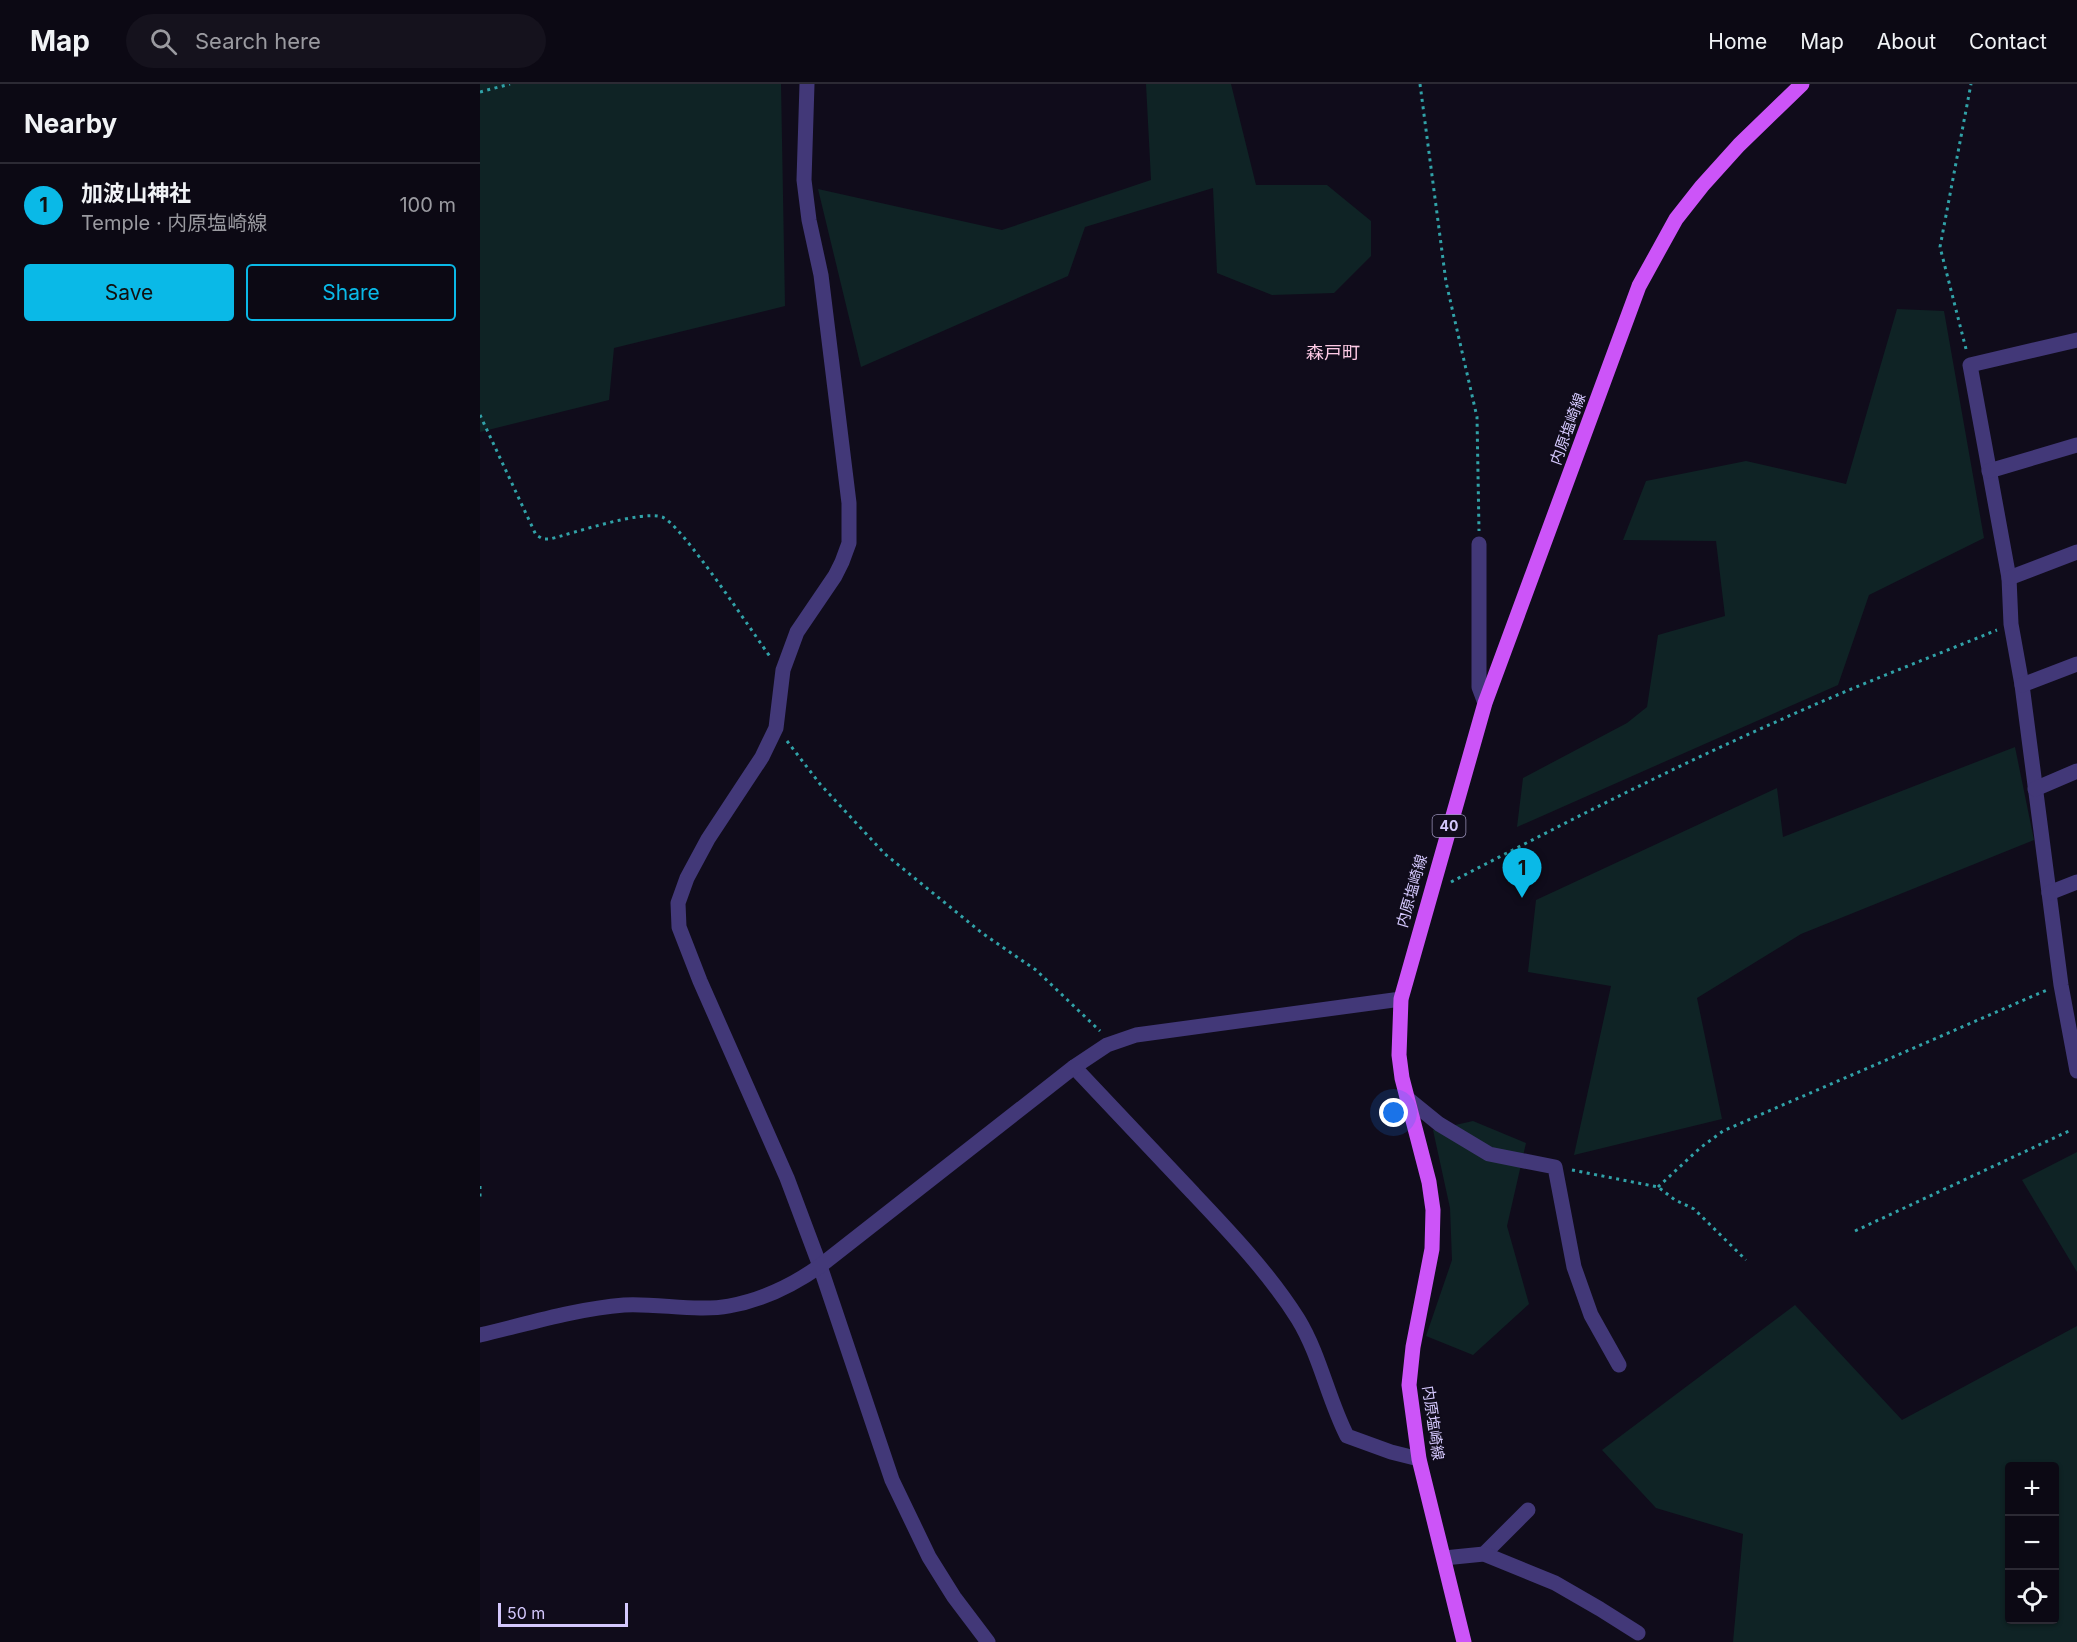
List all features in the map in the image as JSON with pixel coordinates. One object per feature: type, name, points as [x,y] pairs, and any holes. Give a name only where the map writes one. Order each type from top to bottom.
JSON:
[{"type":"main road","name":"内原塩崎線","points":[[1464,1642],[1419,1459],[1408,1385],[1432,1249],[1433,1210],[1429,1182],[1407,1098],[1400,1055],[1401,999],[1485,703],[1599,400],[1639,286],[1676,219],[1702,186],[1739,145],[1802,84]]},
{"type":"street","points":[[807,84],[804,180],[829,334],[849,504],[849,543],[835,576],[797,632],[783,670],[777,728],[762,757],[708,839],[687,878],[678,903],[679,927],[704,991],[787,1178],[820,1266],[892,1480],[929,1557],[954,1597],[988,1642]]},
{"type":"street","points":[[2077,340],[1970,365],[2009,578],[2011,624],[2022,685],[2061,985],[2072,1016],[2077,1071]]},
{"type":"street","points":[[1989,471],[2077,445]]},
{"type":"street","points":[[1479,544],[1479,687],[1485,703]]},
{"type":"street","points":[[2009,578],[2077,552]]},
{"type":"street","points":[[2022,685],[2077,664]]},
{"type":"street","points":[[2035,789],[2077,771]]},
{"type":"street","points":[[2049,893],[2077,882]]},
{"type":"street","points":[[480,1335],[579,1312],[622,1305],[728,1307],[760,1298],[795,1284],[820,1266],[1074,1067],[1107,1045],[1136,1035],[1401,999]]},
{"type":"street","points":[[1074,1067],[1228,1230],[1299,1320],[1347,1436],[1391,1452],[1419,1459]]},
{"type":"street","points":[[1407,1098],[1439,1124],[1489,1154],[1555,1167],[1574,1267],[1591,1315],[1619,1365]]},
{"type":"street","points":[[1484,1554],[1528,1510]]},
{"type":"street","points":[[1444,1558],[1484,1554],[1555,1583],[1638,1634]]},
{"type":"path","points":[[480,92],[510,84]]},
{"type":"path","points":[[1419,84],[1446,282],[1477,417],[1479,544]]},
{"type":"path","points":[[1970,365],[1940,247],[1971,84]]},
{"type":"path","points":[[480,415],[536,535],[543,539],[550,539],[636,517],[654,515],[664,517],[683,535],[773,661],[783,670]]},
{"type":"path","points":[[1430,892],[1693,759],[1780,720],[2011,624]]},
{"type":"path","points":[[777,728],[820,784],[885,854],[982,933],[1036,970],[1097,1027],[1107,1045]]},
{"type":"path","points":[[1658,1187],[1700,1148],[1723,1131],[2061,985]]},
{"type":"path","points":[[1855,1231],[2071,1130]]},
{"type":"path","points":[[1555,1167],[1658,1187],[1675,1200],[1694,1209],[1746,1260]]},
{"type":"path","points":[[480,1186],[480,1201]]},
{"type":"green space","points":[[480,84],[781,84],[785,306],[614,348],[609,400],[480,432]]},
{"type":"green space","points":[[1146,84],[1231,84],[1256,185],[1327,185],[1371,221],[1371,256],[1334,293],[1272,295],[1217,273],[1213,188],[1085,227],[1068,276],[861,367],[818,189],[1002,230],[1151,180]]},
{"type":"green space","points":[[1897,309],[1944,311],[1984,538],[1869,595],[1838,685],[1517,827],[1523,778],[1627,723],[1647,707],[1658,635],[1725,616],[1716,541],[1623,540],[1646,481],[1746,461],[1846,484]]},
{"type":"green space","points":[[2015,747],[2034,840],[1801,934],[1697,998],[1722,1119],[1574,1155],[1611,986],[1528,972],[1536,900],[1777,788],[1783,837]]},
{"type":"green space","points":[[1473,1121],[1526,1143],[1507,1226],[1529,1304],[1473,1355],[1426,1336],[1452,1260],[1450,1208],[1433,1130]]},
{"type":"green space","points":[[2077,1152],[2077,1272],[2022,1180]]},
{"type":"green space","points":[[1795,1305],[1902,1420],[2077,1326],[2077,1642],[1733,1642],[1743,1534],[1656,1508],[1602,1450]]},
{"type":"place","name":"加波山神社","points":[[1522,898]]},
{"type":"district","name":"森戸町","points":[[1333,353]]}]
